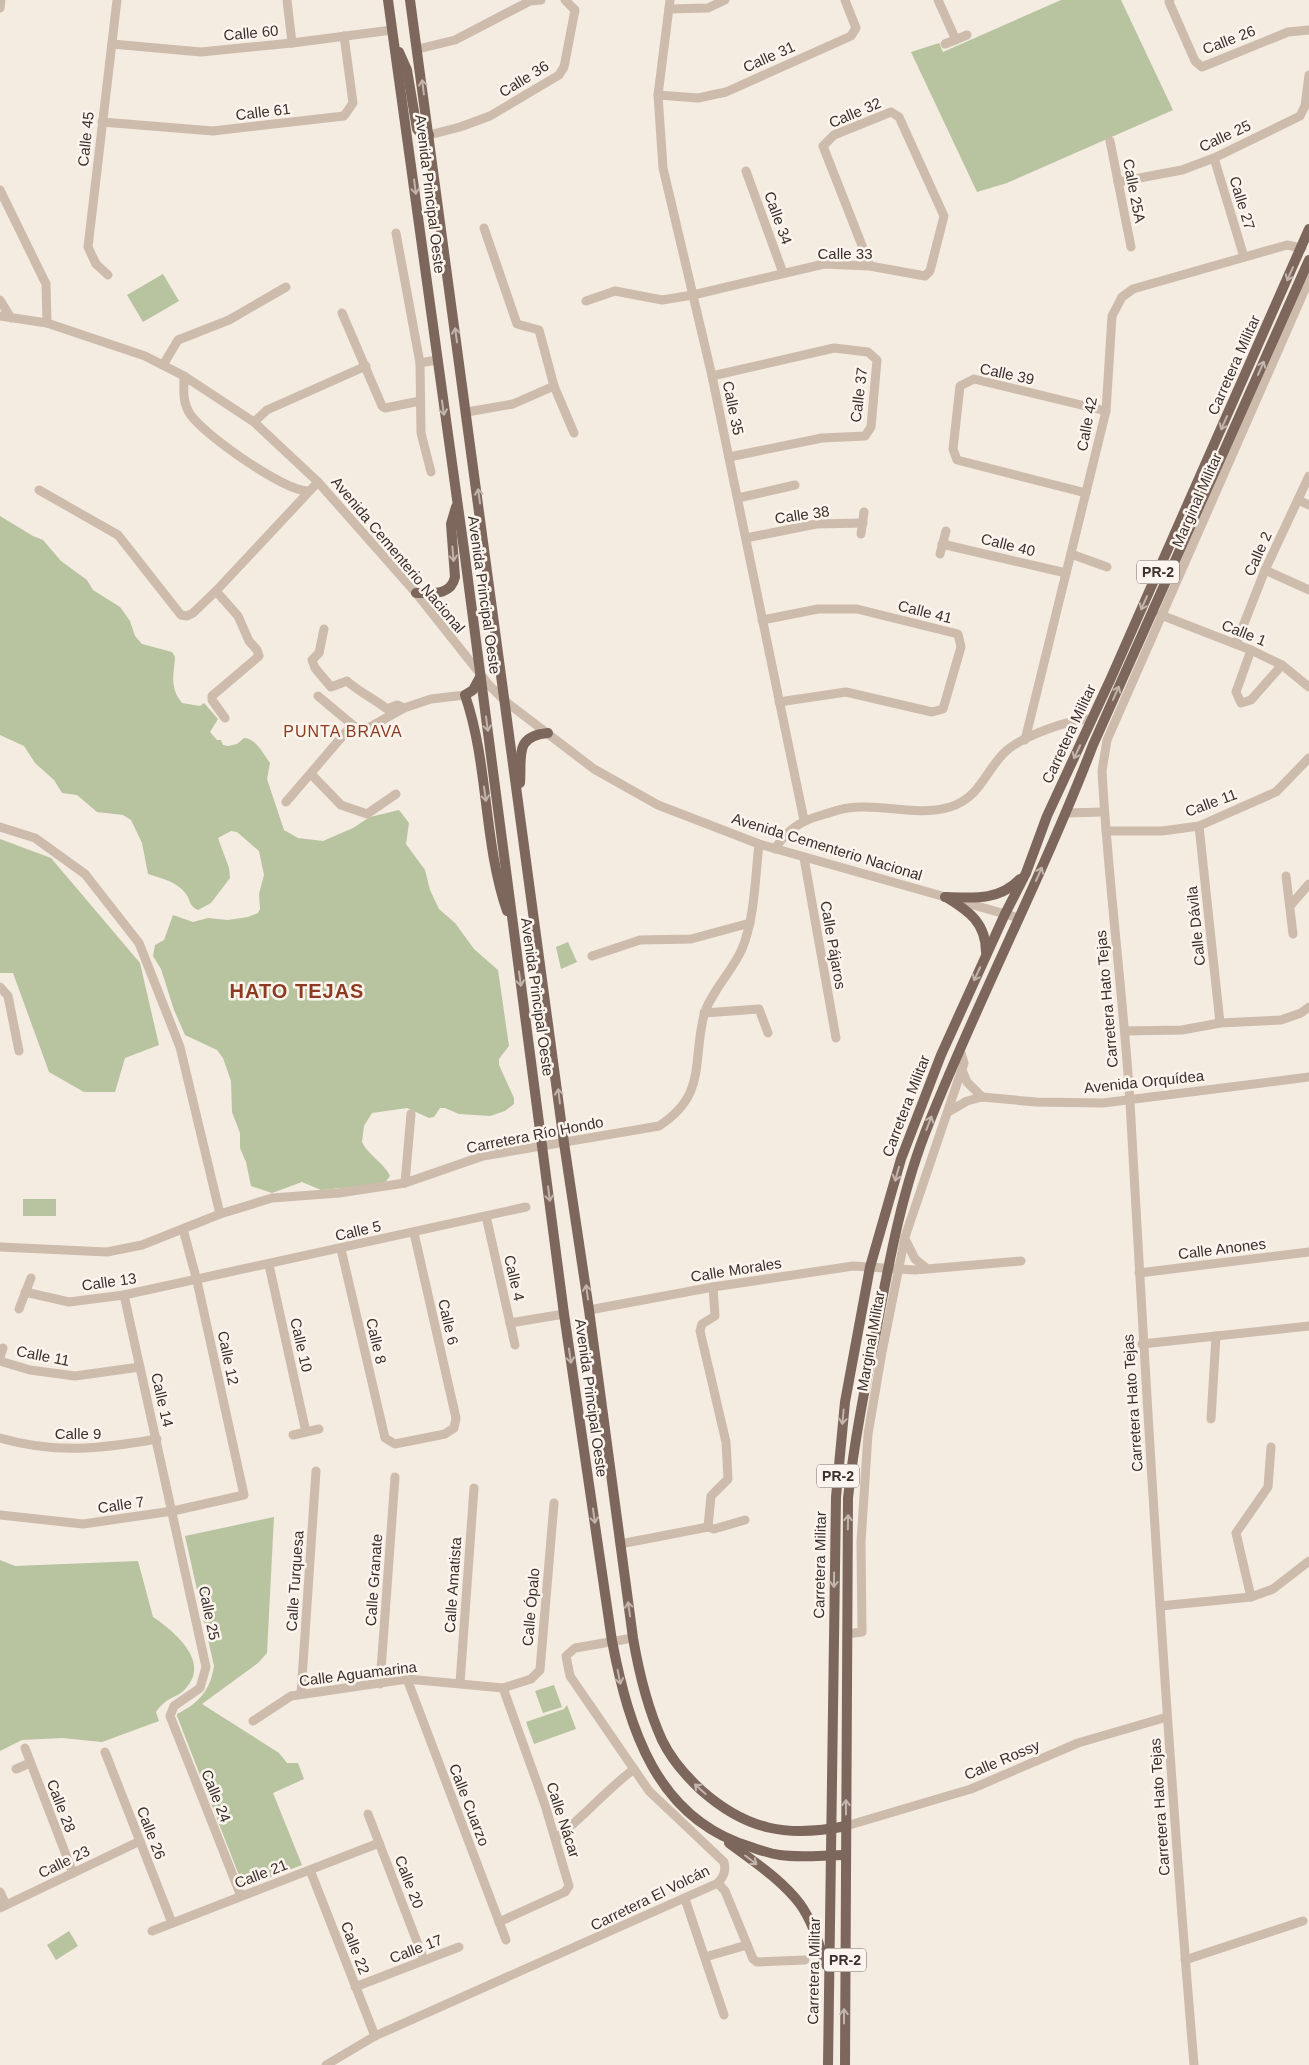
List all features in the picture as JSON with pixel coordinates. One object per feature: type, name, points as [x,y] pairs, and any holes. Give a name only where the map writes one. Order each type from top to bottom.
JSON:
[{"type":"main road","name":"Avenida Principal Oeste","points":[[388,0],[564,1314],[612,1641],[622,1690],[635,1731],[649,1762],[687,1812],[712,1831],[740,1843],[779,1855],[845,1855]]},
{"type":"main road","name":"Avenida Principal Oeste","points":[[410,0],[564,1143],[589,1310],[633,1638],[642,1683],[662,1741],[688,1778],[722,1808],[754,1824],[776,1830],[831,1829],[846,1826]]},
{"type":"main road","points":[[394,42],[407,70],[417,130],[422,135],[429,135]]},
{"type":"main road","name":"Carretera Militar","points":[[828,2065],[836,1497],[845,1402],[870,1267],[901,1159],[916,1116],[1004,914],[1026,872],[1047,816],[1309,230]]},
{"type":"main road","name":"Carretera Militar","points":[[845,2065],[848,1498],[853,1451],[893,1269],[902,1212],[928,1125],[960,1050],[1066,813],[1093,745],[1309,260]]},
{"type":"main road","points":[[416,593],[446,591],[454,585],[451,524],[457,506]]},
{"type":"main road","points":[[480,676],[474,690],[465,696],[477,738],[501,895],[513,931]]},
{"type":"main road","points":[[519,806],[522,747],[528,738],[548,733]]},
{"type":"main road","points":[[945,897],[981,898],[995,896],[1013,886],[1026,872]]},
{"type":"main road","points":[[945,897],[969,911],[980,925],[986,939],[986,955]]},
{"type":"main road","points":[[712,1831],[766,1872],[800,1904],[812,1927],[829,1974]]},
{"type":"street","points":[[0,8],[1,0]]},
{"type":"street","name":"Calle 45","points":[[108,275],[96,264],[88,247],[117,0]]},
{"type":"street","points":[[287,0],[292,43]]},
{"type":"street","points":[[418,49],[455,40],[530,1],[541,0]]},
{"type":"street","name":"Calle 36","points":[[429,135],[490,116],[559,74],[564,67],[575,10],[565,0]]},
{"type":"street","points":[[669,4],[708,8],[725,0]]},
{"type":"street","name":"Calle 31","points":[[658,95],[698,98],[726,92],[851,36],[856,28],[844,0]]},
{"type":"street","points":[[938,0],[956,40]]},
{"type":"street","name":"Calle 26","points":[[1170,0],[1169,2],[1195,61],[1202,67],[1288,32],[1309,30]]},
{"type":"street","name":"Calle 35","points":[[669,4],[658,95],[664,168],[712,376],[804,820]]},
{"type":"street","name":"Calle 60","points":[[112,44],[201,52],[392,30]]},
{"type":"street","points":[[945,44],[967,34]]},
{"type":"street","name":"Calle 61","points":[[102,122],[213,132],[344,116],[353,103],[344,36]]},
{"type":"street","name":"Calle 25","points":[[1118,182],[1182,170],[1214,158],[1300,116],[1305,106],[1309,75]]},
{"type":"street","name":"Calle 32","points":[[870,266],[823,146],[834,135],[891,112],[899,117],[944,216],[939,236]]},
{"type":"street","name":"Calle 25A","points":[[1110,141],[1131,247]]},
{"type":"street","name":"Calle 27","points":[[1214,158],[1244,257]]},
{"type":"street","name":"Calle 34","points":[[746,171],[783,274]]},
{"type":"street","points":[[0,190],[46,284],[48,323]]},
{"type":"street","points":[[484,228],[517,324],[539,330],[554,386],[574,433]]},
{"type":"street","points":[[396,233],[420,363],[421,433],[431,472]]},
{"type":"street","name":"Calle 33","points":[[586,301],[615,291],[662,300],[693,295],[824,264],[870,266],[925,276],[930,271],[939,236]]},
{"type":"street","name":"Calle 42","points":[[1025,740],[1106,411],[1112,316],[1122,297],[1134,289],[1287,245],[1302,248]]},
{"type":"street","name":"Marginal Militar","points":[[1107,740],[1306,287],[1309,271]]},
{"type":"street","points":[[163,366],[178,340],[229,320],[286,287]]},
{"type":"street","points":[[0,300],[11,318]]},
{"type":"street","points":[[342,313],[382,406],[385,408],[420,401]]},
{"type":"street","name":"Avenida Cementerio Nacional","points":[[0,316],[48,323],[145,356],[184,376],[254,422],[318,482],[416,593],[480,676],[505,700],[594,769],[658,805],[759,844],[1018,918]]},
{"type":"street","name":"Calle 37","points":[[712,376],[834,348],[868,352],[877,360],[871,427],[865,436],[822,438],[729,457]]},
{"type":"street","points":[[420,363],[437,360]]},
{"type":"street","points":[[254,422],[267,410],[366,366]]},
{"type":"street","points":[[184,376],[184,401],[202,429],[237,455],[294,489],[308,491]]},
{"type":"street","name":"Calle 39","points":[[1086,493],[957,460],[952,449],[960,386],[974,378],[1106,411]]},
{"type":"street","points":[[467,412],[513,404],[554,386]]},
{"type":"street","name":"Calle 2","points":[[1236,644],[1265,570],[1309,476]]},
{"type":"street","points":[[39,490],[118,535],[181,614],[186,616],[193,613],[216,592],[318,482]]},
{"type":"street","points":[[738,498],[795,485]]},
{"type":"street","points":[[1298,500],[1309,505]]},
{"type":"street","points":[[861,534],[864,512]]},
{"type":"street","name":"Calle 38","points":[[746,538],[816,524],[863,523]]},
{"type":"street","points":[[940,554],[946,531]]},
{"type":"street","name":"Calle 40","points":[[942,544],[1066,573]]},
{"type":"street","points":[[1071,554],[1107,567]]},
{"type":"street","points":[[1265,570],[1309,590]]},
{"type":"street","points":[[216,592],[238,616],[249,642],[258,650],[259,656],[212,696],[212,700],[225,718]]},
{"type":"street","name":"Calle 41","points":[[762,620],[818,609],[857,609],[958,634],[961,647],[943,709],[932,712],[846,692],[779,702]]},
{"type":"street","name":"Calle 1","points":[[1161,616],[1251,650],[1282,665],[1309,687]]},
{"type":"street","points":[[324,629],[319,653],[312,660],[315,668],[331,688],[347,681],[361,694],[370,696],[387,709],[398,705],[404,708]]},
{"type":"street","points":[[1251,650],[1236,692],[1241,703],[1251,700],[1282,665]]},
{"type":"street","points":[[318,696],[360,732],[366,732],[404,708],[431,699],[465,696]]},
{"type":"street","points":[[775,849],[784,834],[804,820],[848,808],[928,811],[951,807],[980,788],[1005,752],[1025,740],[1078,719],[1092,719]]},
{"type":"street","points":[[286,802],[352,725]]},
{"type":"street","name":"Carretera Hato Tejas","points":[[1107,740],[1102,771],[1104,812],[1130,1100],[1142,1344],[1167,1717],[1194,2065]]},
{"type":"street","name":"Calle 11","points":[[1106,831],[1162,831],[1199,826],[1276,792],[1309,758]]},
{"type":"street","points":[[310,774],[341,805],[367,814],[396,794]]},
{"type":"street","points":[[1066,813],[1104,812]]},
{"type":"street","points":[[0,826],[35,838],[85,874],[139,943],[180,1047],[220,1214]]},
{"type":"street","name":"Calle Dávila","points":[[1199,826],[1220,1023]]},
{"type":"street","name":"Carretera Río Hondo","points":[[0,1247],[107,1252],[142,1245],[220,1214],[272,1198],[339,1193],[405,1182],[482,1156],[659,1126],[677,1114],[692,1091],[704,1013],[742,950],[750,923],[759,844]]},
{"type":"street","name":"Calle Pájaros","points":[[804,858],[836,1038]]},
{"type":"street","points":[[1286,876],[1293,934]]},
{"type":"street","points":[[1290,906],[1309,884]]},
{"type":"street","points":[[592,956],[640,940],[691,939],[750,923]]},
{"type":"street","points":[[0,987],[8,996],[19,1051]]},
{"type":"street","points":[[1124,1031],[1182,1030],[1220,1023],[1281,1020],[1301,1013],[1309,1007]]},
{"type":"street","points":[[704,1013],[759,1009],[768,1033]]},
{"type":"street","name":"Marginal Militar","points":[[847,1634],[862,1632],[861,1542],[868,1434],[893,1269],[962,1070],[964,1063],[960,1050]]},
{"type":"street","points":[[962,1070],[967,1082],[982,1097]]},
{"type":"street","name":"Avenida Orquídea","points":[[982,1097],[1036,1102],[1103,1103],[1309,1077]]},
{"type":"street","points":[[948,1112],[967,1101],[982,1097]]},
{"type":"street","points":[[405,1182],[411,1114]]},
{"type":"street","name":"Calle 5","points":[[197,1280],[526,1207]]},
{"type":"street","name":"Calle 4","points":[[486,1216],[516,1345]]},
{"type":"street","name":"Calle 12","points":[[183,1228],[197,1280],[244,1495]]},
{"type":"street","name":"Calle 6","points":[[384,1438],[395,1444],[445,1434],[454,1428],[456,1418],[414,1232]]},
{"type":"street","points":[[904,1237],[915,1259],[926,1268]]},
{"type":"street","name":"Calle 8","points":[[342,1249],[384,1438]]},
{"type":"street","name":"Calle Anones","points":[[1138,1273],[1309,1252]]},
{"type":"street","name":"Calle Morales","points":[[589,1310],[713,1287],[854,1266],[893,1269],[1021,1261]]},
{"type":"street","name":"Calle 10","points":[[269,1264],[306,1432]]},
{"type":"street","points":[[19,1309],[30,1278]]},
{"type":"street","name":"Calle 13","points":[[25,1292],[69,1302],[124,1296],[197,1280]]},
{"type":"street","points":[[708,1527],[711,1496],[728,1479],[726,1442],[700,1331],[702,1324],[716,1316],[713,1287]]},
{"type":"street","name":"Calle 14","points":[[124,1296],[173,1511]]},
{"type":"street","points":[[510,1323],[564,1314]]},
{"type":"street","points":[[1142,1344],[1309,1326]]},
{"type":"street","points":[[1211,1419],[1216,1336]]},
{"type":"street","name":"Calle 11","points":[[0,1361],[30,1370],[75,1376],[140,1367]]},
{"type":"street","points":[[294,1435],[319,1429]]},
{"type":"street","name":"Calle 9","points":[[0,1438],[27,1446],[57,1449],[105,1449],[157,1439]]},
{"type":"street","points":[[1251,1597],[1236,1532],[1268,1487],[1271,1447]]},
{"type":"street","name":"Calle Turquesa","points":[[301,1694],[316,1470]]},
{"type":"street","name":"Calle Granate","points":[[380,1684],[395,1477]]},
{"type":"street","name":"Calle Amatista","points":[[460,1683],[474,1488]]},
{"type":"street","name":"Calle 7","points":[[0,1515],[83,1524],[173,1511],[244,1495]]},
{"type":"street","name":"Calle Ópalo","points":[[503,1688],[531,1679],[540,1670],[554,1504]]},
{"type":"street","name":"Calle 25","points":[[173,1511],[206,1667],[200,1688],[174,1706]]},
{"type":"street","points":[[620,1544],[708,1527],[714,1529],[745,1520]]},
{"type":"street","points":[[1160,1606],[1251,1597],[1273,1588],[1309,1561]]},
{"type":"street","name":"Carretera El Volcán","points":[[326,2065],[376,2036],[718,1883],[726,1869],[724,1862],[649,1791],[570,1676],[566,1656],[575,1648],[633,1638]]},
{"type":"street","name":"Calle Aguamarina","points":[[253,1721],[283,1700],[301,1694],[407,1679],[503,1688]]},
{"type":"street","name":"Calle Cuarzo","points":[[407,1679],[506,1940]]},
{"type":"street","name":"Calle Nácar","points":[[499,1922],[568,1889],[568,1880],[556,1838],[503,1688]]},
{"type":"street","name":"Calle 24","points":[[174,1706],[170,1716],[241,1896]]},
{"type":"street","name":"Calle Rossy","points":[[846,1826],[971,1789],[1078,1743],[1167,1717]]},
{"type":"street","name":"Calle 28","points":[[25,1748],[73,1873]]},
{"type":"street","name":"Calle 26","points":[[105,1752],[172,1924]]},
{"type":"street","points":[[16,1769],[30,1763]]},
{"type":"street","points":[[556,1838],[634,1769]]},
{"type":"street","name":"Calle 20","points":[[368,1814],[424,1960]]},
{"type":"street","name":"Calle 23","points":[[3,1907],[140,1841]]},
{"type":"street","name":"Calle 21","points":[[152,1931],[379,1843]]},
{"type":"street","name":"Calle 22","points":[[310,1870],[376,2036]]},
{"type":"street","points":[[718,1883],[725,1892],[753,1959],[757,1962],[805,1960]]},
{"type":"street","points":[[0,1892],[3,1907]]},
{"type":"street","points":[[685,1899],[724,2015]]},
{"type":"street","points":[[1185,1960],[1303,1921]]},
{"type":"street","points":[[705,1957],[747,1945]]},
{"type":"street","name":"Calle 17","points":[[355,1987],[460,1946]]},
{"type":"green space","points":[[1061,0],[1121,0],[1173,110],[1007,183],[977,192],[911,52],[939,43],[943,52]]},
{"type":"green space","points":[[163,274],[179,301],[143,322],[127,295]]},
{"type":"green space","points":[[0,516],[43,540],[61,561],[87,580],[93,590],[120,607],[130,621],[135,636],[142,644],[172,652],[175,657],[173,675],[175,692],[182,703],[200,706],[204,703],[218,719],[210,732],[217,740],[221,740],[223,745],[228,746],[237,744],[244,738],[256,744],[270,763],[267,779],[284,830],[298,838],[323,841],[353,828],[370,817],[399,810],[409,823],[406,844],[425,870],[430,890],[439,909],[455,923],[474,949],[498,970],[509,1046],[499,1059],[499,1065],[514,1098],[514,1104],[505,1111],[490,1116],[459,1114],[445,1108],[440,1108],[434,1117],[429,1118],[407,1108],[372,1113],[364,1126],[362,1142],[390,1176],[384,1184],[321,1190],[302,1182],[272,1193],[251,1186],[246,1162],[240,1148],[240,1133],[232,1112],[231,1081],[223,1058],[217,1050],[185,1035],[174,1010],[161,969],[153,956],[155,945],[164,940],[173,915],[193,922],[208,918],[228,920],[248,917],[258,913],[260,909],[259,894],[264,875],[259,851],[237,832],[231,831],[218,838],[229,868],[230,878],[211,903],[198,910],[192,905],[179,886],[148,874],[142,843],[131,820],[123,815],[97,812],[77,795],[62,793],[54,780],[35,763],[24,746],[0,735]]},
{"type":"green space","points":[[0,839],[51,858],[140,963],[159,1045],[125,1058],[115,1092],[84,1092],[49,1072],[13,973],[0,973]]},
{"type":"green space","points":[[568,942],[577,962],[561,969],[556,947]]},
{"type":"green space","points":[[23,1199],[56,1199],[56,1216],[23,1216]]},
{"type":"green space","points":[[274,1517],[267,1653],[258,1663],[202,1704],[279,1753],[287,1763],[298,1763],[304,1779],[273,1793],[302,1865],[247,1886],[242,1883],[177,1716],[177,1714],[192,1705],[202,1695],[210,1682],[214,1666],[185,1536]]},
{"type":"green space","points":[[0,1560],[15,1566],[138,1561],[153,1617],[171,1630],[187,1648],[194,1668],[193,1678],[186,1688],[164,1703],[156,1712],[159,1721],[102,1742],[62,1738],[22,1740],[0,1751]]},
{"type":"green space","points":[[554,1685],[562,1707],[543,1713],[535,1691]]},
{"type":"green space","points":[[567,1705],[576,1729],[534,1744],[526,1722],[564,1709]]},
{"type":"green space","points":[[69,1931],[78,1946],[56,1960],[47,1945]]},
{"type":"district","name":"PUNTA BRAVA","points":[[343,731]]},
{"type":"district","name":"HATO TEJAS","points":[[297,991]]}]
